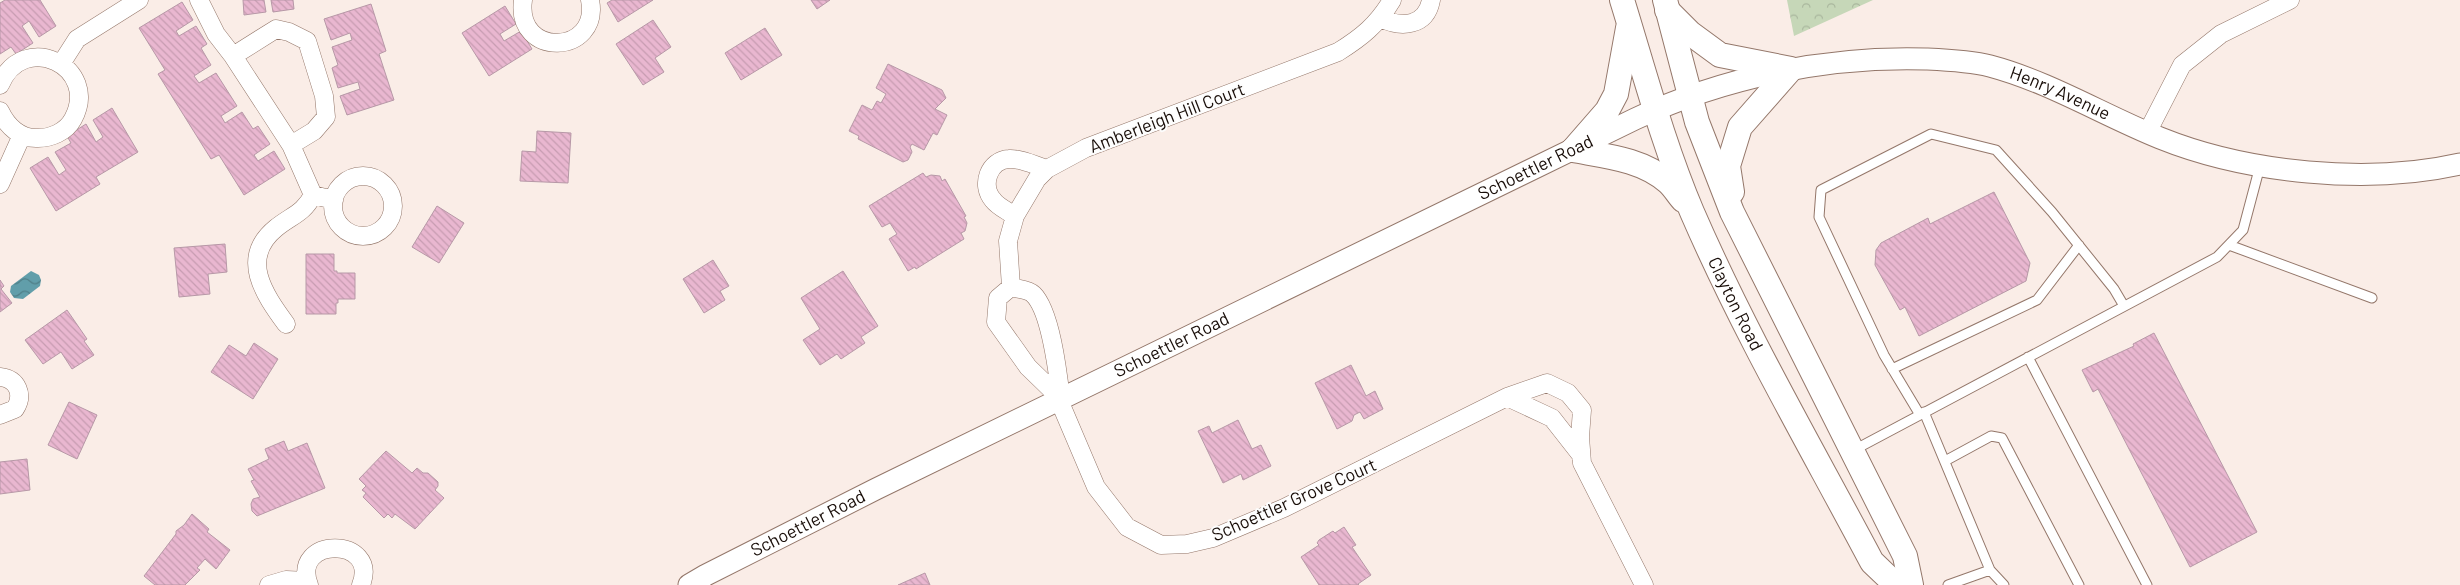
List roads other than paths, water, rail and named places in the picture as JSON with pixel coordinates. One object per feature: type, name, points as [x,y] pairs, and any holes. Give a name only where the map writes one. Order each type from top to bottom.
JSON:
[{"type":"main road","points":[[1666,5],[1690,33],[1720,55],[1791,69]]},
{"type":"main road","name":"Clayton Road","points":[[1666,5],[1702,136],[1732,212],[1851,451],[1906,556],[1911,585]]},
{"type":"main road","points":[[1573,150],[1607,111],[1616,94],[1626,11]]},
{"type":"main road","name":"Clayton Road","points":[[1626,11],[1668,149],[1692,212],[1730,293],[1872,562],[1896,585]]},
{"type":"main road","points":[[1732,212],[1733,203],[1728,166],[1740,127],[1791,69]]},
{"type":"main road","points":[[1573,150],[1626,160],[1643,167],[1669,182],[1692,212]]},
{"type":"street","points":[[61,64],[76,39],[139,0]]},
{"type":"street","points":[[199,0],[216,34],[292,144],[313,195]]},
{"type":"street","points":[[523,0],[522,10],[529,30],[543,41],[561,43],[574,39],[584,31],[592,10],[590,0]]},
{"type":"street","name":"Amberleigh Hill Court","points":[[1011,287],[1008,241],[1015,216],[1037,180],[1047,169],[1086,148],[1338,52],[1364,35],[1380,18],[1392,0]]},
{"type":"street","points":[[1380,18],[1392,24],[1409,24],[1424,16],[1429,10],[1431,0]]},
{"type":"street","points":[[2147,132],[2182,65],[2220,34],[2290,0]]},
{"type":"street","points":[[233,56],[276,29],[289,32],[307,41],[324,96],[326,117],[314,131],[292,144]]},
{"type":"street","points":[[0,85],[9,69],[28,58],[45,58],[61,64],[71,73],[77,84],[79,98],[77,111],[71,123],[61,132],[48,137],[35,138],[22,135],[12,129],[0,111]]},
{"type":"street","name":"Henry Avenue","points":[[1656,109],[1739,81],[1791,69],[1884,58],[1941,60],[1988,66],[2041,83],[2147,132],[2198,152],[2260,166],[2331,174],[2387,173],[2460,164]]},
{"type":"street","name":"Schoettler Road","points":[[702,582],[1060,400],[1656,109]]},
{"type":"street","points":[[0,184],[22,135]]},
{"type":"street","points":[[1015,216],[994,201],[989,194],[987,177],[991,170],[1001,161],[1009,159],[1047,169]]},
{"type":"street","points":[[313,195],[334,200]]},
{"type":"street","points":[[286,324],[260,281],[258,253],[263,241],[276,228],[306,208],[313,195]]},
{"type":"street","points":[[1011,287],[1031,292],[1040,303],[1057,364],[1060,400],[1028,367],[996,322],[998,298],[1011,287]]},
{"type":"street","points":[[0,378],[13,382],[17,386],[20,398],[15,409],[0,415]]},
{"type":"street","name":"Schoettler Grove Court","points":[[1060,400],[1096,487],[1127,527],[1160,545],[1187,544],[1213,538],[1284,508],[1506,397],[1547,383],[1568,392],[1582,410],[1580,437],[1582,464],[1644,585]]},
{"type":"street","name":"Schoettler Grove Court","points":[[1506,397],[1552,418],[1582,456]]},
{"type":"street","points":[[270,585],[286,580],[308,583],[307,572],[314,555],[322,550],[340,547],[348,550],[361,562],[363,571],[361,585]]},
{"type":"lane","points":[[2004,585],[1990,570],[1945,461],[1922,414],[1892,369],[1818,217],[1821,190],[1931,134],[1996,150],[2079,245],[2114,289],[2124,306]]},
{"type":"lane","points":[[1851,451],[2217,257],[2244,230],[2260,166]]},
{"type":"lane","points":[[1892,369],[2037,300],[2079,245]]},
{"type":"lane","points":[[2229,245],[2372,298]]},
{"type":"lane","points":[[2028,357],[2147,585]]},
{"type":"lane","points":[[1945,461],[1991,436],[2002,438],[2079,585]]},
{"type":"lane","points":[[1948,585],[1990,570]]},
{"type":"water","points":[[31,271],[39,275],[41,280],[40,286],[23,299],[14,298],[10,292],[11,286]]}]
